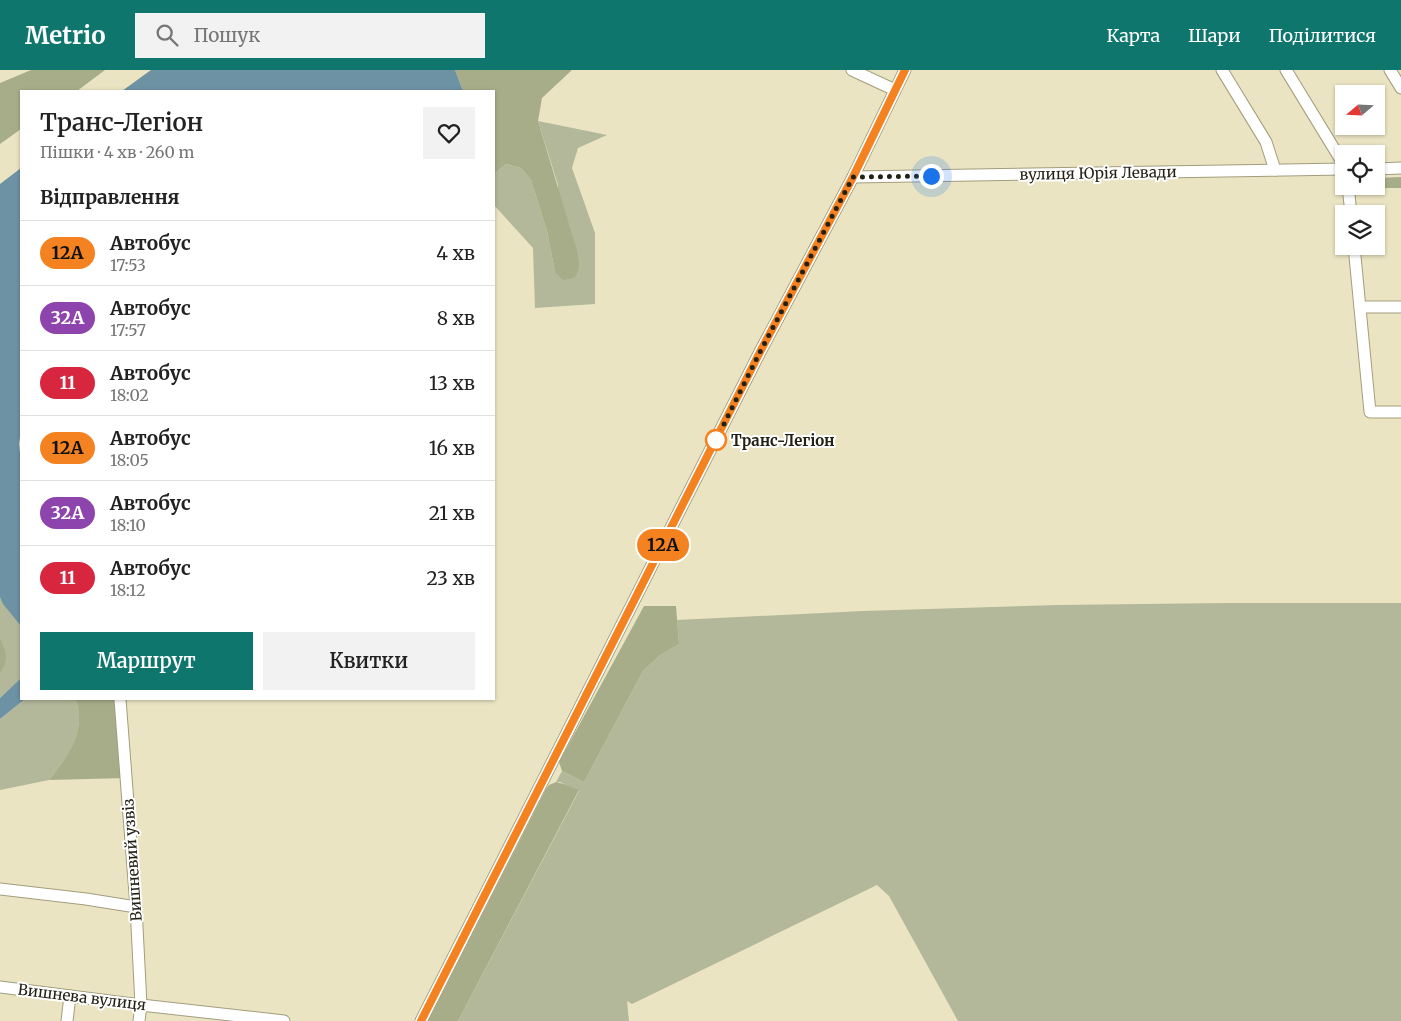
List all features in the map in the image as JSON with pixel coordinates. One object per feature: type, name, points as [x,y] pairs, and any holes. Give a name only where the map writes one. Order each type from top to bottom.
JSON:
[{"type":"street","points":[[852,70],[895,90]]},
{"type":"street","points":[[422,1021],[760,352],[853,177],[905,70]]},
{"type":"street","points":[[1222,70],[1266,142],[1275,170]]},
{"type":"street","points":[[1286,70],[1335,150]]},
{"type":"street","points":[[1390,70],[1401,88]]},
{"type":"street","points":[[1385,169],[1401,168]]},
{"type":"street","name":"вулиця Юрія Левади","points":[[853,177],[1335,169]]},
{"type":"street","points":[[1355,255],[1370,412],[1401,412]]},
{"type":"street","points":[[1360,307],[1401,307]]},
{"type":"street","name":"Вишневий узвіз","points":[[120,700],[136,907],[141,1005],[139,1021]]},
{"type":"street","points":[[0,888],[136,907]]},
{"type":"street","name":"Вишнева вулиця","points":[[0,987],[284,1021]]},
{"type":"street","points":[[67,1021],[70,996]]},
{"type":"green space","points":[[31,70],[105,70],[78,90],[20,90],[20,130],[0,144],[0,83]]},
{"type":"green space","points":[[455,70],[572,70],[542,98],[538,121],[577,251],[579,269],[574,278],[563,280],[555,272],[547,231],[531,180],[521,168],[506,164],[495,173],[495,90],[463,90]]},
{"type":"green space","points":[[538,121],[607,135],[578,148],[572,168],[595,233],[595,304],[535,308],[533,248],[495,206],[495,173],[506,164],[521,168],[531,180],[547,231],[555,272],[558,185]]},
{"type":"green space","points":[[1401,177],[1401,188],[1385,188],[1385,178]]},
{"type":"green space","points":[[0,555],[20,559],[20,679],[0,698]]},
{"type":"green space","points":[[1401,603],[1401,1021],[958,1021],[889,896],[877,885],[632,1004],[627,1001],[629,1021],[458,1021],[579,791],[556,782],[562,771],[584,782],[643,671],[659,656],[679,644],[677,620],[863,611],[1059,605]]},
{"type":"green space","points":[[644,606],[676,606],[679,644],[659,656],[643,671],[584,782],[562,771],[559,762]]},
{"type":"green space","points":[[0,638],[6,660],[0,673]]},
{"type":"green space","points":[[24,700],[75,700],[79,721],[74,742],[69,752],[49,780],[0,790],[0,719]]},
{"type":"green space","points":[[75,700],[119,700],[126,778],[49,780],[74,742],[79,721]]},
{"type":"green space","points":[[556,782],[579,790],[458,1021],[428,1021],[546,789],[549,785]]},
{"type":"water","points":[[151,70],[455,70],[463,90],[123,90]]},
{"type":"water","points":[[20,169],[20,625],[3,604],[0,597],[0,184]]},
{"type":"water","points":[[20,679],[20,700],[24,700],[0,719],[0,698]]},
{"type":"bus line","name":"12А","points":[[421,1021],[760,352],[853,177],[905,70]]},
{"type":"place","name":"Транс-Легіон","points":[[716,440]]},
{"type":"route","points":[[716,440],[760,352],[853,177],[931,176]]}]
